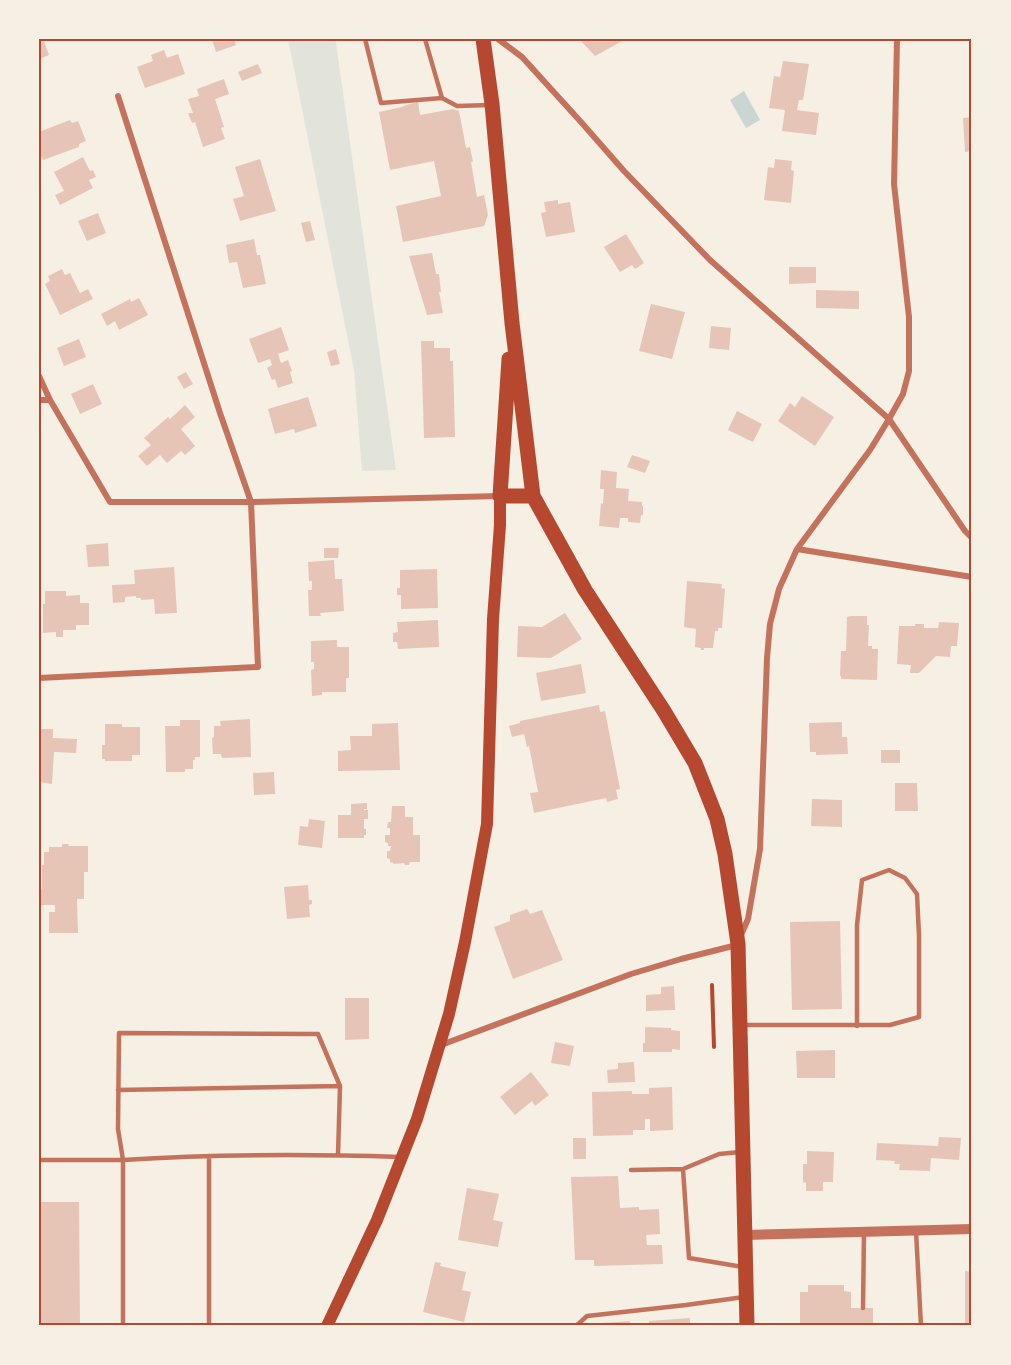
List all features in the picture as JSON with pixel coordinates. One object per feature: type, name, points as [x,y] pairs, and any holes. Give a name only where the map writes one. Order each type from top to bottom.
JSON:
[{"type":"main road","points":[[483,39],[492,104],[512,322],[533,496],[585,590],[695,763],[717,819],[725,855],[738,945],[747,1326]]},
{"type":"main road","points":[[327,1326],[377,1220],[403,1157],[441,1045],[465,942],[488,824],[493,620],[512,322]]},
{"type":"main road","points":[[500,496],[533,496]]},
{"type":"street","points":[[498,39],[522,57],[624,171],[710,260],[890,419],[964,531],[972,538]]},
{"type":"street","points":[[441,1045],[631,974],[738,945],[748,919],[760,849],[767,658],[770,624],[779,589],[797,549],[890,419],[903,394],[909,371],[909,317],[894,184],[897,39]]},
{"type":"street","points":[[39,678],[258,667],[251,502],[118,96]]},
{"type":"street","points":[[39,376],[50,400],[110,502],[251,502],[500,496]]},
{"type":"street","points":[[39,400],[50,400]]},
{"type":"street","points":[[797,549],[972,577]]},
{"type":"street","points":[[745,1235],[972,1229]]},
{"type":"lane","points":[[365,39],[381,103],[442,98],[457,106],[492,104]]},
{"type":"lane","points":[[425,39],[442,98]]},
{"type":"lane","points":[[739,1025],[857,1026],[890,1025],[919,1017],[917,894],[904,878],[889,870],[862,880],[858,925],[857,1026]]},
{"type":"lane","points":[[123,1326],[123,1160],[118,1129],[119,1033],[318,1034],[340,1086],[338,1155]]},
{"type":"lane","points":[[118,1090],[340,1086]]},
{"type":"lane","points":[[631,1170],[683,1169],[719,1154],[743,1152]]},
{"type":"lane","points":[[39,1160],[123,1160],[180,1156],[403,1157]]},
{"type":"lane","points":[[209,1156],[209,1326]]},
{"type":"lane","points":[[683,1169],[689,1258],[746,1268]]},
{"type":"lane","points":[[916,1231],[921,1326]]},
{"type":"lane","points":[[863,1308],[864,1232]]},
{"type":"lane","points":[[576,1326],[586,1316],[746,1297]]},
{"type":"path","points":[[712,985],[714,1047]]},
{"type":"shaded area","points":[[288,39],[335,39],[396,470],[362,471],[354,370]]},
{"type":"shaded area","points":[[744,91],[760,120],[746,128],[730,100]]},
{"type":"building","points":[[39,39],[43,39],[49,55],[39,59]]},
{"type":"building","points":[[212,39],[234,39],[236,45],[216,52]]},
{"type":"building","points":[[579,39],[626,39],[595,56]]},
{"type":"building","points":[[164,50],[167,58],[178,54],[185,74],[145,88],[137,67],[153,61],[151,55]]},
{"type":"building","points":[[783,61],[809,64],[803,100],[799,100],[797,110],[819,113],[816,135],[782,131],[785,110],[769,108],[774,76],[780,77]]},
{"type":"building","points":[[258,64],[262,73],[242,81],[238,72]]},
{"type":"building","points":[[224,79],[229,94],[215,99],[224,127],[221,128],[225,139],[203,147],[195,122],[192,123],[188,113],[193,113],[188,99],[199,96],[197,89]]},
{"type":"building","points":[[418,102],[420,115],[453,109],[459,111],[466,148],[470,147],[477,197],[484,195],[488,215],[484,226],[403,242],[396,206],[441,196],[434,161],[390,170],[379,112]]},
{"type":"building","points":[[972,117],[972,151],[965,152],[963,118]]},
{"type":"building","points":[[70,120],[72,123],[78,121],[86,141],[79,144],[79,147],[43,160],[39,151],[39,132]]},
{"type":"building","points":[[83,157],[96,177],[89,180],[93,188],[60,205],[55,195],[64,191],[54,172]]},
{"type":"building","points":[[260,159],[276,211],[240,221],[233,199],[244,196],[235,167]]},
{"type":"building","points":[[775,159],[792,161],[791,170],[794,171],[791,203],[764,200],[768,167],[774,168]]},
{"type":"building","points":[[558,200],[558,204],[570,202],[575,232],[546,237],[541,213],[546,212],[544,202]]},
{"type":"building","points":[[98,213],[106,233],[87,241],[78,221]]},
{"type":"building","points":[[310,221],[315,240],[306,242],[301,223]]},
{"type":"building","points":[[626,234],[644,263],[635,269],[632,265],[620,272],[604,247]]},
{"type":"building","points":[[254,239],[266,284],[243,288],[237,262],[229,263],[226,245]]},
{"type":"building","points":[[432,253],[436,274],[439,274],[441,292],[439,292],[443,313],[427,315],[409,256]]},
{"type":"building","points":[[789,267],[816,267],[816,283],[789,284]]},
{"type":"building","points":[[62,269],[65,275],[70,273],[80,293],[88,289],[93,299],[60,315],[45,284],[50,281],[48,276]]},
{"type":"building","points":[[816,290],[859,291],[859,309],[816,308]]},
{"type":"building","points":[[139,298],[148,315],[119,330],[115,321],[107,326],[101,314],[130,299],[131,302]]},
{"type":"building","points":[[651,304],[685,312],[672,359],[639,351]]},
{"type":"building","points":[[711,326],[731,328],[729,350],[709,348]]},
{"type":"building","points":[[281,327],[289,350],[278,354],[281,363],[288,360],[293,383],[278,388],[267,368],[272,365],[270,359],[258,363],[249,339]]},
{"type":"building","points":[[79,339],[86,357],[64,366],[57,348]]},
{"type":"building","points":[[421,341],[434,341],[434,348],[450,348],[450,361],[453,361],[455,437],[424,438]]},
{"type":"building","points":[[336,349],[340,364],[331,366],[327,352]]},
{"type":"building","points":[[186,372],[193,384],[184,389],[177,377]]},
{"type":"building","points":[[93,384],[102,404],[80,414],[71,394]]},
{"type":"building","points":[[802,396],[834,417],[815,446],[778,421],[790,403],[795,407]]},
{"type":"building","points":[[308,397],[317,426],[295,433],[294,429],[275,434],[268,409]]},
{"type":"building","points":[[185,405],[195,417],[181,429],[195,446],[185,455],[181,451],[167,463],[160,455],[147,466],[138,456],[151,445],[144,438]]},
{"type":"building","points":[[737,411],[762,424],[753,442],[728,430]]},
{"type":"building","points":[[632,455],[650,461],[645,473],[627,467]]},
{"type":"building","points":[[601,470],[617,472],[616,488],[629,489],[628,501],[642,502],[643,515],[641,515],[640,523],[628,522],[628,518],[620,518],[619,528],[599,526],[604,489],[600,489]]},
{"type":"building","points":[[108,543],[109,566],[88,567],[86,545]]},
{"type":"building","points":[[324,548],[339,548],[338,558],[324,558]]},
{"type":"building","points":[[334,560],[335,579],[342,579],[344,611],[309,616],[308,590],[312,590],[312,581],[309,581],[308,562]]},
{"type":"building","points":[[174,567],[177,613],[155,614],[154,599],[141,600],[136,596],[125,597],[125,602],[113,603],[112,585],[135,584],[134,570]]},
{"type":"building","points":[[437,569],[438,608],[401,609],[401,595],[397,595],[397,588],[400,588],[400,570]]},
{"type":"building","points":[[687,581],[722,584],[721,588],[725,589],[722,628],[715,631],[713,648],[701,650],[695,647],[696,629],[684,627]]},
{"type":"building","points":[[45,591],[66,591],[66,596],[80,595],[80,603],[89,603],[89,625],[76,625],[76,630],[63,630],[63,637],[56,637],[56,632],[43,633]]},
{"type":"building","points":[[565,613],[582,639],[551,658],[517,657],[518,626],[542,627]]},
{"type":"building","points":[[867,616],[868,646],[878,649],[877,680],[841,679],[841,651],[846,651],[847,617]]},
{"type":"building","points":[[438,620],[439,647],[398,649],[397,642],[393,642],[393,633],[398,632],[397,622]]},
{"type":"building","points":[[939,622],[959,623],[957,646],[951,646],[950,657],[936,656],[919,673],[910,673],[911,665],[897,664],[899,626],[924,624],[924,628],[938,628]]},
{"type":"building","points":[[337,640],[337,647],[349,647],[349,678],[346,678],[346,692],[322,692],[322,695],[312,696],[311,670],[314,669],[314,662],[311,662],[311,641]]},
{"type":"building","points":[[581,664],[586,693],[541,701],[536,673]]},
{"type":"building","points":[[599,705],[600,712],[605,711],[620,789],[616,790],[618,799],[607,802],[606,798],[534,813],[530,793],[538,792],[529,746],[527,747],[524,734],[512,737],[509,726],[520,723],[520,721]]},
{"type":"building","points":[[250,719],[251,757],[222,758],[221,754],[213,754],[214,726],[221,726],[220,721]]},
{"type":"building","points":[[180,720],[200,720],[200,757],[195,757],[193,760],[193,769],[185,769],[185,772],[166,772],[165,726],[180,726]]},
{"type":"building","points":[[842,722],[842,737],[847,737],[848,754],[816,755],[816,752],[810,752],[809,723]]},
{"type":"building","points":[[398,723],[400,770],[338,771],[338,751],[351,750],[350,736],[372,736],[372,724]]},
{"type":"building","points":[[105,724],[140,727],[140,755],[132,755],[132,761],[102,759]]},
{"type":"building","points":[[39,726],[41,729],[53,729],[53,738],[77,739],[76,753],[54,752],[52,784],[39,782]]},
{"type":"building","points":[[881,750],[900,750],[900,763],[881,763]]},
{"type":"building","points":[[274,772],[275,794],[254,795],[253,773]]},
{"type":"building","points":[[895,783],[917,783],[918,811],[895,811]]},
{"type":"building","points":[[812,799],[842,800],[842,827],[811,826]]},
{"type":"building","points":[[367,803],[367,809],[364,809],[368,810],[368,819],[364,819],[366,835],[364,838],[338,838],[338,815],[351,815],[351,804]]},
{"type":"building","points":[[392,806],[405,806],[405,817],[413,817],[413,835],[420,835],[420,862],[410,862],[409,865],[393,864],[387,858],[387,851],[390,851],[391,846],[385,842],[385,835],[390,835],[390,828],[387,828],[388,822],[391,822]]},
{"type":"building","points":[[309,819],[325,821],[322,848],[298,845],[300,826],[308,827]]},
{"type":"building","points":[[62,844],[88,846],[88,872],[84,872],[84,899],[77,899],[78,933],[49,933],[49,912],[55,912],[55,905],[39,905],[44,852],[49,852],[49,847],[62,847]]},
{"type":"building","points":[[308,885],[309,900],[312,900],[312,904],[309,905],[310,917],[287,919],[284,887]]},
{"type":"building","points":[[527,909],[530,914],[542,910],[563,960],[513,979],[494,927],[510,921],[510,915]]},
{"type":"building","points":[[840,921],[842,1009],[792,1010],[790,922]]},
{"type":"building","points":[[674,986],[675,1010],[646,1011],[646,995],[661,994],[661,987]]},
{"type":"building","points":[[345,998],[369,998],[369,1039],[345,1040]]},
{"type":"building","points":[[645,1027],[671,1028],[671,1030],[680,1031],[680,1050],[643,1052]]},
{"type":"building","points":[[555,1042],[574,1046],[570,1066],[551,1063]]},
{"type":"building","points":[[835,1050],[835,1078],[797,1078],[796,1051]]},
{"type":"building","points":[[634,1062],[635,1082],[608,1083],[607,1070],[618,1069],[618,1063]]},
{"type":"building","points":[[531,1072],[549,1095],[535,1106],[532,1101],[515,1115],[500,1097]]},
{"type":"building","points":[[672,1087],[673,1130],[650,1131],[650,1119],[645,1119],[645,1130],[633,1130],[633,1135],[593,1136],[592,1092],[632,1091],[632,1094],[649,1094],[649,1088]]},
{"type":"building","points":[[939,1137],[961,1138],[959,1160],[931,1158],[930,1171],[899,1170],[900,1164],[894,1164],[895,1161],[876,1160],[877,1143],[938,1146]]},
{"type":"building","points":[[573,1138],[586,1138],[586,1159],[573,1159]]},
{"type":"building","points":[[807,1151],[834,1152],[833,1182],[823,1182],[823,1191],[806,1191],[806,1182],[803,1183],[803,1164],[807,1164]]},
{"type":"building","points":[[618,1176],[620,1208],[659,1209],[660,1234],[646,1235],[647,1245],[662,1245],[663,1264],[594,1266],[594,1260],[575,1260],[571,1177]]},
{"type":"building","points":[[467,1188],[499,1194],[493,1220],[503,1222],[498,1247],[458,1240]]},
{"type":"building","points":[[39,1202],[79,1202],[80,1326],[39,1326]]},
{"type":"building","points":[[435,1262],[441,1263],[440,1266],[466,1272],[462,1290],[471,1292],[464,1322],[423,1312]]},
{"type":"building","points":[[965,1271],[972,1272],[972,1326],[965,1326]]},
{"type":"building","points":[[808,1285],[844,1285],[844,1291],[851,1292],[851,1308],[873,1308],[873,1326],[800,1326],[800,1292],[808,1292]]},
{"type":"building","points":[[690,1318],[690,1326],[649,1326],[649,1321]]},
{"type":"building","points":[[630,1321],[630,1326],[603,1326],[603,1323]]}]
